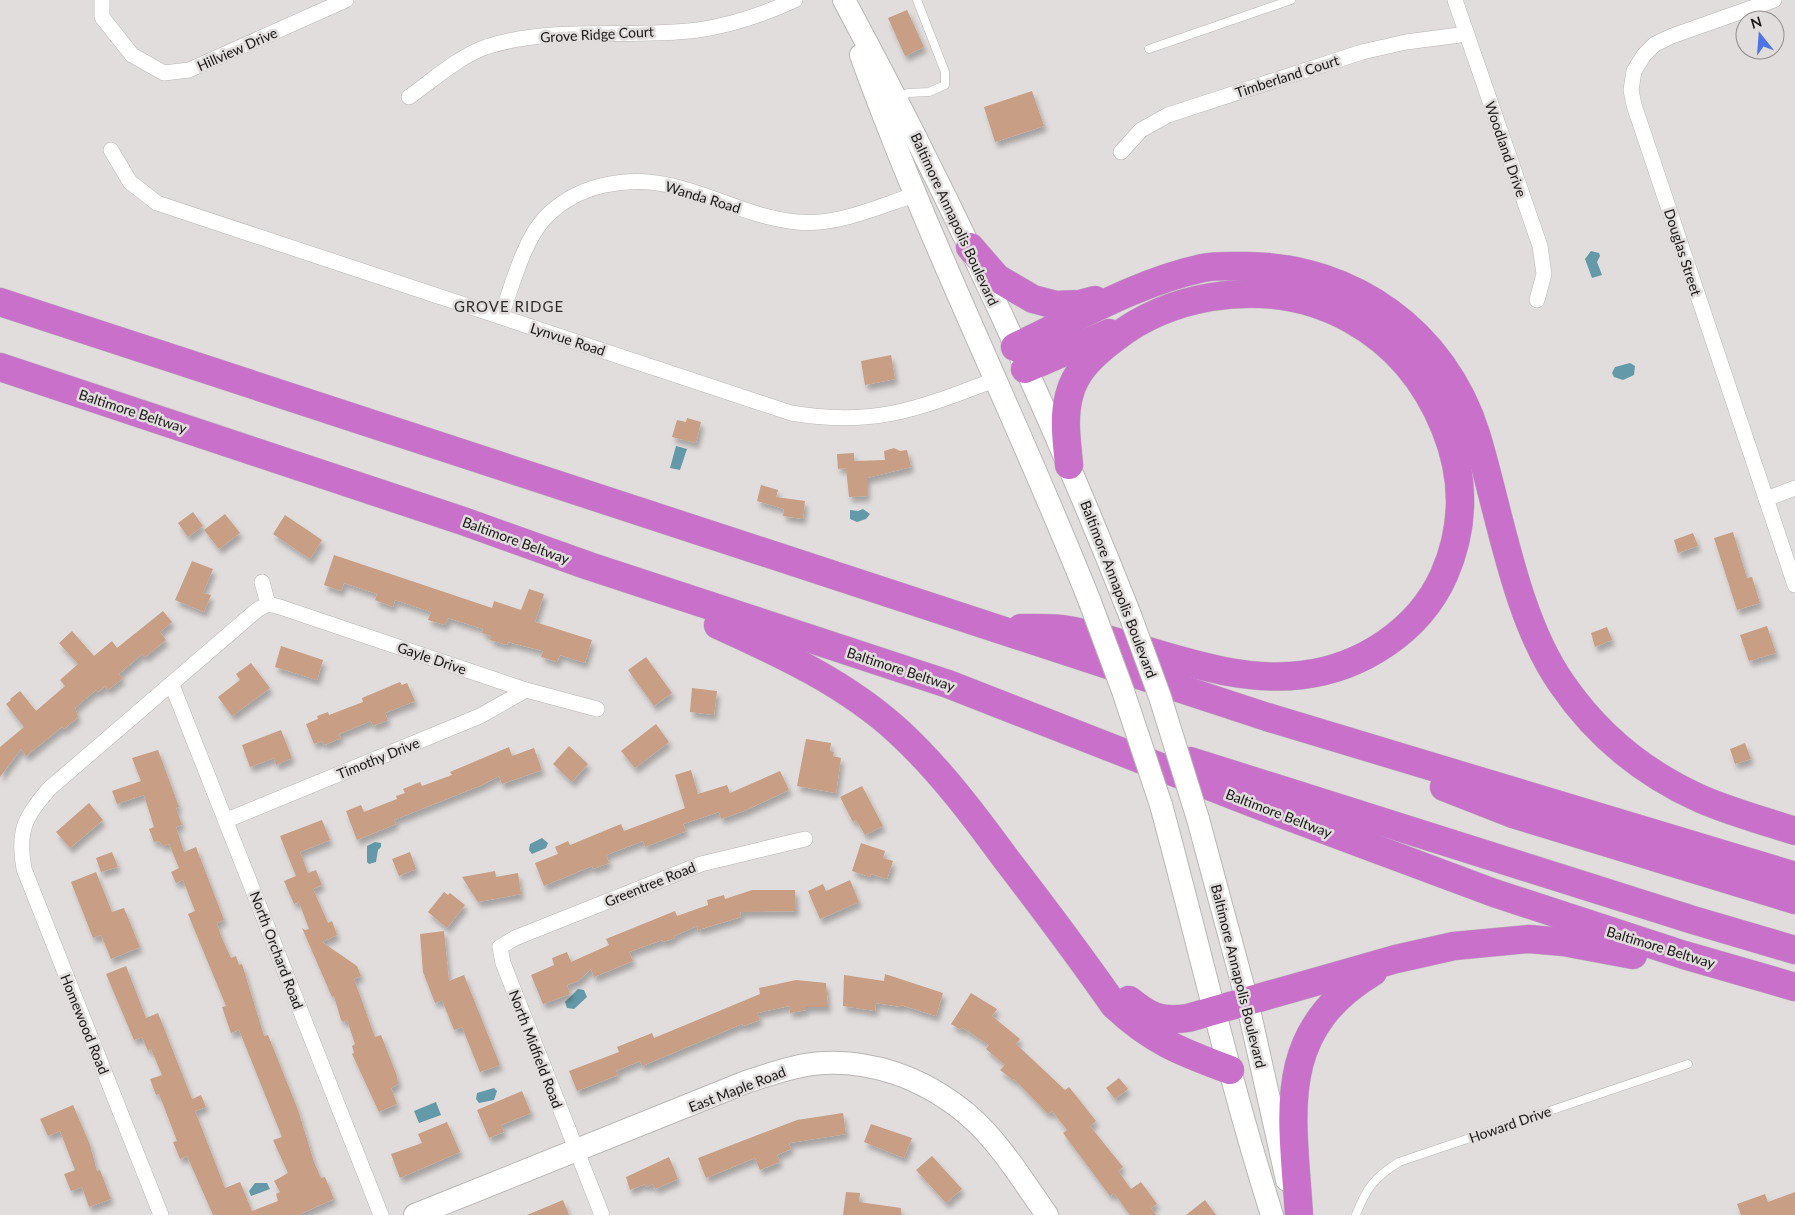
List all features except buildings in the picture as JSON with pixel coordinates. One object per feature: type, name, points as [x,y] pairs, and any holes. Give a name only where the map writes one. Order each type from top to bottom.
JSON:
[{"type":"highway","points":[[970,247],[997,278],[1033,299],[1048,303],[1080,304],[1140,288],[1206,267],[1266,266],[1299,270],[1335,282],[1363,295],[1392,313],[1436,354],[1465,402],[1526,615],[1542,651],[1560,682],[1580,708],[1609,740],[1667,782],[1703,800],[1795,831]]},
{"type":"highway","points":[[1020,358],[1140,288]]},
{"type":"highway","points":[[991,627],[1066,629],[1228,670],[1272,677],[1303,675],[1335,668],[1385,645],[1407,627],[1440,583],[1452,556],[1462,500],[1451,443],[1426,388],[1404,360],[1379,337],[1353,319],[1319,304],[1255,293],[1197,300],[1020,358]]},
{"type":"highway","points":[[0,302],[1267,717],[1795,876]]},
{"type":"highway","points":[[1069,465],[1065,416],[1070,392],[1081,369],[1096,353],[1134,322]]},
{"type":"highway","name":"Baltimore Beltway","points":[[0,367],[463,521],[589,566],[948,684],[1411,864],[1675,952],[1795,987]]},
{"type":"highway","points":[[589,566],[780,653],[858,700],[898,732],[935,768],[1069,941],[1114,1005],[1137,1026],[1162,1043],[1230,1070]]},
{"type":"highway","points":[[948,684],[1692,920],[1795,950]]},
{"type":"highway","points":[[1267,717],[1513,814],[1795,900]]},
{"type":"highway","points":[[1069,941],[1123,995],[1157,1019],[1188,1018],[1396,959],[1454,946],[1497,940],[1529,939],[1607,948],[1795,994]]},
{"type":"highway","points":[[1299,1215],[1293,1106],[1299,1060],[1312,1032],[1330,1006],[1352,985],[1396,959]]},
{"type":"main road","name":"Baltimore Annapolis Boulevard","points":[[842,0],[897,99],[970,247],[1069,465],[1130,615],[1160,697],[1198,818],[1247,1001],[1295,1215]]},
{"type":"main road","name":"Baltimore Annapolis Boulevard","points":[[842,0],[888,129],[914,194],[1061,529],[1123,691],[1161,805],[1216,1010],[1230,1070],[1272,1215]]},
{"type":"main road","points":[[994,380],[1020,358]]},
{"type":"main road","name":"East Maple Road","points":[[415,1215],[746,1082],[780,1071],[812,1064],[850,1063],[878,1068],[912,1078],[942,1095],[961,1110],[996,1145],[1047,1215]]},
{"type":"street","name":"Hillview Drive","points":[[102,0],[102,17],[118,40],[132,56],[164,73],[189,70],[346,0]]},
{"type":"street","name":"Grove Ridge Court","points":[[409,97],[468,56],[484,48],[516,39],[696,30],[737,22],[767,13],[795,0]]},
{"type":"street","name":"Woodland Drive","points":[[1455,0],[1540,246],[1544,274],[1537,300]]},
{"type":"street","name":"Douglas Street","points":[[1774,0],[1672,36],[1655,44],[1644,55],[1634,71],[1631,90],[1634,105],[1795,585]]},
{"type":"street","name":"Timberland Court","points":[[1122,152],[1142,130],[1168,115],[1362,52],[1406,42],[1467,34]]},
{"type":"street","name":"Lynvue Road","points":[[111,150],[130,182],[143,194],[158,203],[791,413],[826,419],[859,419],[893,414],[927,406],[994,380]]},
{"type":"street","name":"Wanda Road","points":[[501,316],[529,243],[543,220],[560,204],[583,192],[608,183],[640,181],[674,186],[765,217],[798,222],[826,221],[854,215],[914,194]]},
{"type":"street","points":[[1766,499],[1795,488]]},
{"type":"street","points":[[172,685],[257,610],[268,604],[262,582]]},
{"type":"street","name":"Gayle Drive","points":[[268,604],[526,690],[597,709]]},
{"type":"street","name":"North Orchard Road","points":[[172,685],[381,1215]]},
{"type":"street","name":"Homewood Road","points":[[161,1215],[24,869],[20,851],[21,831],[31,809],[50,788],[172,685]]},
{"type":"street","name":"Timothy Drive","points":[[226,820],[480,716],[526,690]]},
{"type":"street","name":"Greentree Road","points":[[500,947],[515,938],[701,864],[722,857],[805,839]]},
{"type":"street","name":"North Midfield Road","points":[[500,947],[502,963],[602,1215]]},
{"type":"lane","points":[[897,99],[908,93],[929,92],[945,85],[945,72],[918,2],[927,0]]},
{"type":"lane","points":[[1149,49],[1291,0]]},
{"type":"lane","name":"Howard Drive","points":[[1356,1215],[1364,1195],[1379,1174],[1399,1162],[1688,1064]]},
{"type":"water","points":[[1591,251],[1599,253],[1600,256],[1597,262],[1602,275],[1592,278],[1585,259]]},
{"type":"water","points":[[1630,363],[1635,366],[1634,375],[1623,380],[1614,377],[1612,373],[1615,367]]},
{"type":"water","points":[[676,446],[687,449],[680,470],[670,468]]},
{"type":"water","points":[[863,509],[870,514],[866,519],[857,522],[850,519],[850,510],[858,511]]},
{"type":"water","points":[[542,838],[548,843],[546,848],[532,854],[529,850],[530,844]]},
{"type":"water","points":[[375,842],[381,843],[381,847],[378,850],[376,862],[369,864],[367,862],[367,846]]},
{"type":"water","points":[[578,989],[584,990],[587,997],[574,1009],[567,1008],[565,1002]]},
{"type":"water","points":[[494,1088],[497,1091],[494,1100],[479,1103],[476,1099],[477,1093]]},
{"type":"water","points":[[436,1102],[441,1115],[419,1123],[414,1111]]},
{"type":"water","points":[[255,1183],[267,1183],[270,1189],[251,1196],[249,1191]]},
{"type":"district","name":"GROVE RIDGE","points":[[509,306]]}]
